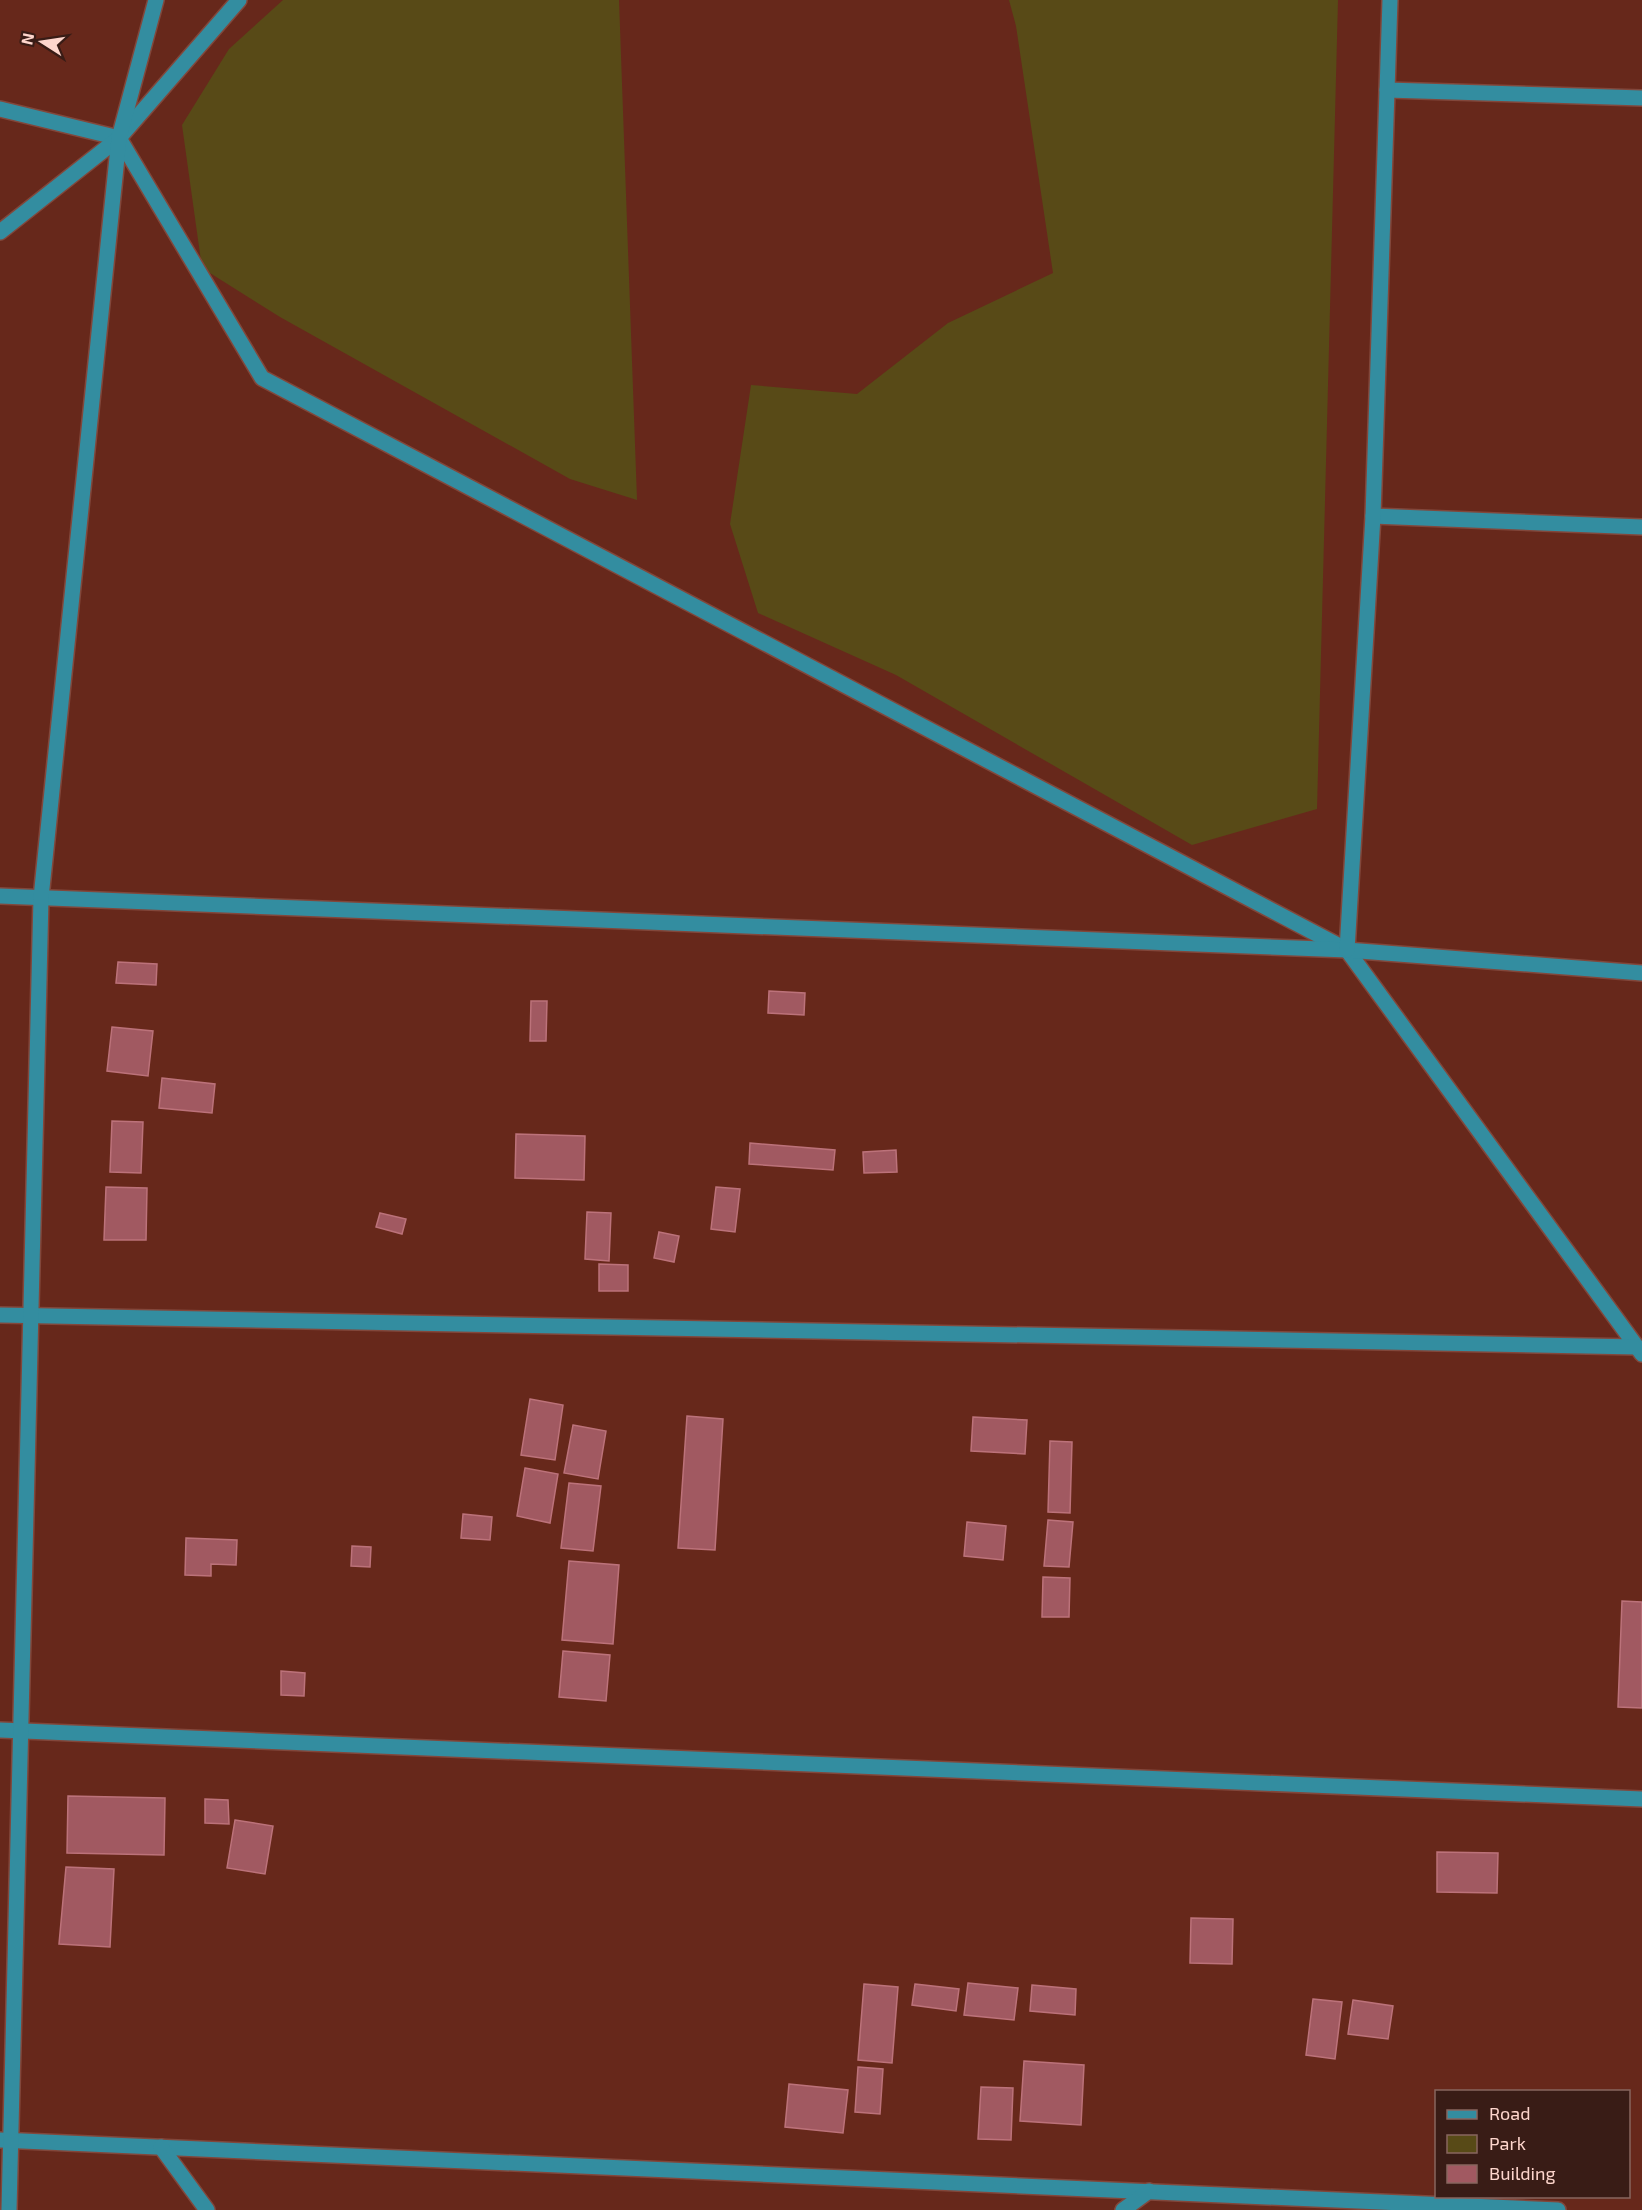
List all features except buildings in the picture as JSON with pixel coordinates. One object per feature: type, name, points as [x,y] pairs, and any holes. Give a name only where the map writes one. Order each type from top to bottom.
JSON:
[{"type":"street","points":[[9,2210],[5,2141],[20,1731],[41,898],[119,138],[156,0]]},
{"type":"street","points":[[0,232],[119,138],[239,0]]},
{"type":"street","points":[[1347,950],[1373,516],[1390,0]]},
{"type":"street","points":[[1387,90],[1642,98]]},
{"type":"street","points":[[0,109],[119,138],[262,378],[1347,950],[1640,1350]]},
{"type":"street","points":[[1373,516],[1642,527]]},
{"type":"street","points":[[0,896],[1347,950],[1642,973]]},
{"type":"street","points":[[0,1315],[1640,1350]]},
{"type":"street","points":[[0,1730],[1642,1799]]},
{"type":"street","points":[[5,2141],[1558,2210]]},
{"type":"street","points":[[161,2147],[207,2210]]},
{"type":"street","points":[[1123,2210],[1149,2191]]},
{"type":"green space","points":[[283,0],[619,0],[637,500],[570,479],[280,317],[202,268],[182,125],[229,49]]},
{"type":"green space","points":[[1009,0],[1338,0],[1317,809],[1192,845],[896,675],[758,613],[730,524],[751,385],[857,394],[948,323],[1053,273],[1016,26]]}]
